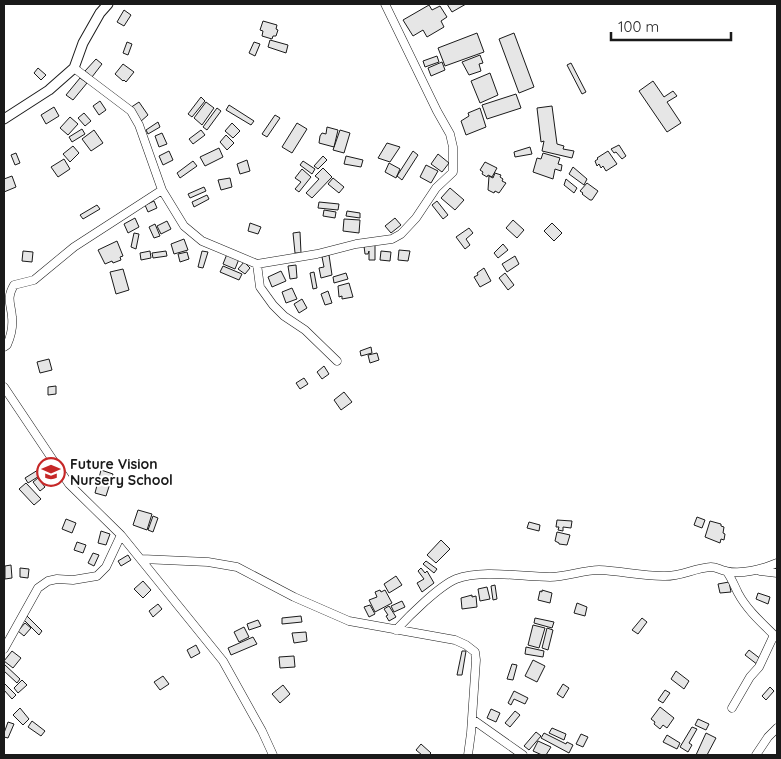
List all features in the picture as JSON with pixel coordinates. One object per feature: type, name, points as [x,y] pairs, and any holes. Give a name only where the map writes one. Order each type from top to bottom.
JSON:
[{"type":"street","points":[[4,119],[49,90],[74,68],[83,43],[100,13],[108,4]]},
{"type":"street","points":[[74,68],[131,111],[139,125],[162,190],[184,226],[208,244],[257,264],[318,254],[356,244],[392,239],[401,234],[416,218],[436,188],[453,172],[453,147],[450,134],[385,4]]},
{"type":"street","points":[[4,347],[7,345],[11,332],[12,319],[9,298],[14,286],[34,280],[74,247],[162,190]]},
{"type":"street","points":[[257,264],[260,287],[273,305],[284,316],[305,330],[337,361]]},
{"type":"street","points":[[4,387],[69,484],[121,535],[142,559],[223,661],[258,723],[273,755]]},
{"type":"street","points":[[4,649],[38,588],[48,581],[57,579],[73,580],[97,576],[106,567],[121,535]]},
{"type":"street","points":[[142,559],[208,562],[237,567],[294,596],[349,620],[455,640],[466,644],[475,652],[472,719],[468,755]]},
{"type":"street","points":[[758,570],[777,563]]},
{"type":"street","points":[[396,630],[438,590],[449,583],[466,577],[505,574],[551,577],[597,570],[678,576],[714,567],[727,572],[758,570],[777,573]]},
{"type":"street","points":[[727,572],[750,611],[776,636],[759,668],[750,677],[732,708]]},
{"type":"street","points":[[472,719],[523,755]]},
{"type":"street","points":[[756,755],[768,736],[777,728]]},
{"type":"building","points":[[447,4],[466,4],[452,12]]},
{"type":"building","points":[[429,5],[432,10],[440,6],[447,17],[441,21],[444,27],[427,37],[423,30],[413,36],[403,20]]},
{"type":"building","points":[[124,10],[131,15],[124,26],[117,22]]},
{"type":"building","points":[[263,21],[277,25],[276,36],[273,36],[272,39],[262,36],[263,31],[260,30]]},
{"type":"building","points":[[477,33],[484,52],[445,66],[438,48]]},
{"type":"building","points":[[514,33],[534,87],[519,93],[499,39]]},
{"type":"building","points":[[270,40],[288,45],[286,53],[268,47]]},
{"type":"building","points":[[127,42],[132,44],[128,55],[123,53]]},
{"type":"building","points":[[254,42],[260,44],[255,56],[249,53]]},
{"type":"building","points":[[480,55],[483,63],[479,64],[481,71],[469,75],[462,62]]},
{"type":"building","points":[[437,56],[439,62],[425,67],[423,61]]},
{"type":"building","points":[[96,59],[102,64],[92,77],[85,71]]},
{"type":"building","points":[[442,62],[445,70],[431,76],[428,68]]},
{"type":"building","points":[[571,63],[586,92],[582,94],[567,65]]},
{"type":"building","points":[[123,64],[134,72],[126,82],[115,74]]},
{"type":"building","points":[[38,68],[46,75],[41,80],[34,73]]},
{"type":"building","points":[[490,73],[498,95],[480,103],[471,81]]},
{"type":"building","points":[[80,78],[87,83],[73,100],[66,95]]},
{"type":"building","points":[[653,81],[664,97],[673,91],[677,96],[667,102],[681,123],[667,132],[639,91]]},
{"type":"building","points":[[516,94],[521,108],[487,119],[482,105]]},
{"type":"building","points":[[201,97],[205,101],[192,117],[188,114]]},
{"type":"building","points":[[100,101],[106,110],[99,115],[93,106]]},
{"type":"building","points":[[139,102],[148,115],[140,122],[130,108]]},
{"type":"building","points":[[206,102],[214,108],[202,125],[194,118]]},
{"type":"building","points":[[229,105],[254,121],[251,125],[226,110]]},
{"type":"building","points":[[552,106],[557,144],[564,146],[563,149],[574,151],[572,158],[542,151],[544,141],[541,142],[537,108]]},
{"type":"building","points":[[54,107],[59,116],[46,124],[41,115]]},
{"type":"building","points":[[217,108],[221,111],[207,130],[203,127]]},
{"type":"building","points":[[480,108],[486,127],[466,135],[461,121],[469,116],[468,113]]},
{"type":"building","points":[[84,113],[91,121],[85,126],[78,118]]},
{"type":"building","points":[[275,115],[280,118],[267,137],[262,134]]},
{"type":"building","points":[[70,117],[78,124],[68,135],[60,128]]},
{"type":"building","points":[[158,122],[160,127],[148,134],[146,130]]},
{"type":"building","points":[[232,123],[240,131],[233,138],[225,131]]},
{"type":"building","points":[[297,123],[307,129],[292,153],[282,147]]},
{"type":"building","points":[[327,127],[338,130],[334,147],[319,143],[322,133],[326,134]]},
{"type":"building","points":[[82,129],[85,134],[72,142],[69,137]]},
{"type":"building","points":[[94,130],[103,143],[91,151],[82,139]]},
{"type":"building","points":[[201,130],[205,135],[193,144],[189,139]]},
{"type":"building","points":[[340,130],[350,133],[344,153],[333,150]]},
{"type":"building","points":[[162,133],[167,144],[159,147],[155,136]]},
{"type":"building","points":[[226,135],[234,143],[227,150],[220,142]]},
{"type":"building","points":[[387,143],[400,147],[390,162],[378,158]]},
{"type":"building","points":[[619,145],[626,156],[622,159],[611,149]]},
{"type":"building","points":[[73,146],[79,153],[70,162],[63,154]]},
{"type":"building","points":[[530,147],[532,154],[515,157],[514,152]]},
{"type":"building","points":[[219,148],[223,157],[205,166],[200,157]]},
{"type":"building","points":[[169,151],[173,160],[163,165],[159,156]]},
{"type":"building","points":[[413,151],[418,155],[402,180],[397,176]]},
{"type":"building","points":[[608,151],[617,164],[606,171],[603,166],[601,168],[599,164],[597,166],[595,161]]},
{"type":"building","points":[[16,153],[20,163],[15,165],[11,155]]},
{"type":"building","points":[[543,153],[560,158],[558,164],[562,165],[561,171],[555,169],[553,179],[533,172],[537,158],[541,159]]},
{"type":"building","points":[[438,154],[449,163],[442,172],[431,164]]},
{"type":"building","points":[[323,156],[327,160],[318,169],[314,166]]},
{"type":"building","points":[[346,156],[363,160],[361,167],[344,164]]},
{"type":"building","points":[[64,159],[70,169],[58,177],[51,167]]},
{"type":"building","points":[[247,160],[250,171],[240,174],[237,164]]},
{"type":"building","points":[[193,161],[197,166],[180,178],[177,173]]},
{"type":"building","points":[[303,161],[315,169],[312,174],[300,165]]},
{"type":"building","points":[[485,162],[497,168],[492,177],[488,175],[487,177],[480,170]]},
{"type":"building","points":[[389,163],[400,169],[396,178],[385,172]]},
{"type":"building","points":[[426,165],[438,171],[431,183],[420,177]]},
{"type":"building","points":[[573,167],[587,179],[584,185],[569,174]]},
{"type":"building","points":[[323,168],[332,177],[312,198],[306,193],[319,179],[315,176]]},
{"type":"building","points":[[302,169],[311,177],[299,192],[295,189],[301,182],[295,178]]},
{"type":"building","points":[[495,173],[501,175],[502,181],[506,183],[499,193],[488,190],[489,176],[493,178]]},
{"type":"building","points":[[12,176],[16,187],[4,192],[4,179]]},
{"type":"building","points":[[230,178],[232,187],[221,190],[218,180]]},
{"type":"building","points":[[333,178],[344,187],[339,193],[328,184]]},
{"type":"building","points":[[566,179],[577,188],[574,193],[564,185]]},
{"type":"building","points":[[587,183],[598,191],[592,200],[580,191]]},
{"type":"building","points":[[204,187],[206,191],[190,198],[188,194]]},
{"type":"building","points":[[450,188],[464,200],[455,210],[441,198]]},
{"type":"building","points":[[207,195],[209,199],[194,207],[192,202]]},
{"type":"building","points":[[154,201],[157,208],[148,212],[145,205]]},
{"type":"building","points":[[437,201],[448,215],[443,219],[432,205]]},
{"type":"building","points":[[319,202],[339,204],[338,210],[318,208]]},
{"type":"building","points":[[97,205],[100,209],[83,219],[80,215]]},
{"type":"building","points":[[324,210],[336,212],[335,218],[323,216]]},
{"type":"building","points":[[347,211],[360,213],[360,218],[346,216]]},
{"type":"building","points":[[135,218],[139,227],[128,233],[124,224]]},
{"type":"building","points":[[395,218],[401,225],[391,233],[385,226]]},
{"type":"building","points":[[344,219],[360,220],[359,233],[343,231]]},
{"type":"building","points":[[513,220],[524,230],[517,238],[506,228]]},
{"type":"building","points":[[167,221],[171,229],[161,234],[157,226]]},
{"type":"building","points":[[250,223],[261,227],[258,234],[248,231]]},
{"type":"building","points":[[552,223],[562,233],[554,241],[544,231]]},
{"type":"building","points":[[155,224],[160,236],[154,238],[149,227]]},
{"type":"building","points":[[469,228],[473,233],[466,239],[470,245],[465,249],[456,237]]},
{"type":"building","points":[[300,232],[301,253],[295,253],[293,233]]},
{"type":"building","points":[[134,233],[139,234],[136,249],[131,247]]},
{"type":"building","points":[[184,239],[188,250],[174,254],[171,244]]},
{"type":"building","points":[[117,241],[123,256],[120,257],[121,260],[105,264],[98,250]]},
{"type":"building","points":[[503,244],[508,250],[498,258],[494,253]]},
{"type":"building","points":[[375,245],[375,260],[369,260],[369,251],[368,254],[365,254],[364,246]]},
{"type":"building","points":[[399,250],[410,251],[408,261],[398,260]]},
{"type":"building","points":[[23,251],[33,252],[32,262],[22,261]]},
{"type":"building","points":[[150,251],[151,258],[141,260],[140,253]]},
{"type":"building","points":[[166,251],[167,256],[153,258],[152,253]]},
{"type":"building","points":[[202,251],[208,252],[203,268],[198,267]]},
{"type":"building","points":[[381,251],[391,252],[390,261],[380,260]]},
{"type":"building","points":[[187,252],[189,259],[180,262],[178,254]]},
{"type":"building","points":[[227,254],[239,259],[235,269],[223,264]]},
{"type":"building","points":[[329,255],[332,275],[321,278],[319,268],[324,267],[322,257]]},
{"type":"building","points":[[515,256],[519,264],[507,272],[502,264]]},
{"type":"building","points":[[244,262],[250,268],[245,274],[238,269]]},
{"type":"building","points":[[296,265],[297,278],[290,279],[288,266]]},
{"type":"building","points":[[223,266],[242,274],[239,280],[220,272]]},
{"type":"building","points":[[484,268],[491,281],[480,287],[474,277]]},
{"type":"building","points":[[123,269],[129,290],[116,294],[110,272]]},
{"type":"building","points":[[281,271],[286,281],[272,287],[268,277]]},
{"type":"building","points":[[314,272],[317,288],[313,289],[310,273]]},
{"type":"building","points":[[346,273],[348,279],[334,283],[333,277]]},
{"type":"building","points":[[505,273],[514,285],[508,290],[499,278]]},
{"type":"building","points":[[349,283],[353,297],[342,299],[342,296],[339,297],[338,286]]},
{"type":"building","points":[[292,288],[297,299],[286,303],[282,292]]},
{"type":"building","points":[[328,291],[332,303],[325,305],[321,294]]},
{"type":"building","points":[[302,299],[307,308],[299,313],[294,304]]},
{"type":"building","points":[[371,347],[372,353],[361,356],[360,351]]},
{"type":"building","points":[[377,353],[379,360],[370,363],[368,355]]},
{"type":"building","points":[[49,359],[52,370],[40,373],[37,362]]},
{"type":"building","points":[[324,366],[329,374],[322,379],[317,372]]},
{"type":"building","points":[[304,378],[308,384],[300,389],[296,383]]},
{"type":"building","points":[[56,386],[56,394],[48,395],[48,387]]},
{"type":"building","points":[[344,392],[352,402],[341,410],[334,400]]},
{"type":"building","points":[[46,465],[49,470],[28,483],[25,478]]},
{"type":"building","points":[[101,470],[113,474],[106,496],[95,493]]},
{"type":"building","points":[[38,478],[45,487],[40,491],[33,482]]},
{"type":"building","points":[[26,483],[41,499],[34,505],[19,489]]},
{"type":"building","points":[[138,510],[152,514],[147,530],[133,525]]},
{"type":"building","points":[[153,516],[158,518],[153,532],[148,530]]},
{"type":"building","points":[[697,517],[705,520],[702,528],[694,525]]},
{"type":"building","points":[[66,519],[76,523],[72,533],[62,529]]},
{"type":"building","points":[[557,520],[572,521],[571,528],[563,527],[563,531],[558,530],[559,527],[556,527]]},
{"type":"building","points":[[710,521],[721,524],[724,527],[724,540],[721,539],[720,543],[705,537]]},
{"type":"building","points":[[529,522],[540,525],[539,531],[527,528]]},
{"type":"building","points":[[101,531],[110,534],[106,545],[98,543]]},
{"type":"building","points":[[557,532],[570,535],[567,545],[559,544],[555,541]]},
{"type":"building","points":[[441,540],[450,549],[436,563],[427,555]]},
{"type":"building","points":[[77,542],[86,545],[83,553],[74,550]]},
{"type":"building","points":[[93,553],[99,555],[94,566],[88,563]]},
{"type":"building","points":[[128,555],[131,560],[121,566],[118,561]]},
{"type":"building","points":[[426,561],[437,569],[434,573],[423,564]]},
{"type":"building","points":[[11,565],[12,578],[5,579],[5,566]]},
{"type":"building","points":[[20,568],[29,569],[28,578],[20,577]]},
{"type":"building","points":[[421,568],[425,573],[427,571],[434,583],[422,592],[417,583],[424,579],[418,571]]},
{"type":"building","points":[[396,576],[402,585],[389,593],[384,584]]},
{"type":"building","points":[[143,581],[151,590],[143,598],[134,589]]},
{"type":"building","points":[[729,582],[731,592],[720,593],[718,584]]},
{"type":"building","points":[[495,585],[497,599],[493,600],[491,586]]},
{"type":"building","points":[[487,587],[490,599],[480,601],[478,589]]},
{"type":"building","points":[[380,590],[381,592],[385,590],[392,603],[375,612],[369,600],[377,597],[375,592]]},
{"type":"building","points":[[542,590],[552,593],[550,603],[538,600]]},
{"type":"building","points":[[758,593],[770,597],[768,604],[756,599]]},
{"type":"building","points":[[472,595],[472,597],[476,596],[477,607],[462,609],[461,598]]},
{"type":"building","points":[[402,601],[405,607],[394,612],[391,606]]},
{"type":"building","points":[[577,603],[587,607],[585,616],[574,613]]},
{"type":"building","points":[[158,604],[162,609],[153,617],[149,611]]},
{"type":"building","points":[[370,605],[375,614],[369,617],[364,607]]},
{"type":"building","points":[[389,606],[396,617],[389,621],[384,609]]},
{"type":"building","points":[[27,616],[42,631],[39,635],[23,619]]},
{"type":"building","points":[[301,616],[302,622],[282,624],[282,618]]},
{"type":"building","points":[[535,618],[554,622],[552,628],[534,623]]},
{"type":"building","points":[[642,618],[647,622],[638,634],[632,630]]},
{"type":"building","points":[[258,620],[261,626],[249,630],[247,624]]},
{"type":"building","points":[[25,623],[31,628],[24,636],[18,631]]},
{"type":"building","points":[[533,625],[545,628],[539,648],[528,645]]},
{"type":"building","points":[[244,627],[249,637],[239,642],[234,632]]},
{"type":"building","points":[[547,628],[553,630],[548,650],[542,648]]},
{"type":"building","points":[[306,632],[307,641],[294,643],[292,633]]},
{"type":"building","points":[[253,637],[257,644],[231,655],[228,648]]},
{"type":"building","points":[[196,645],[200,653],[191,658],[187,650]]},
{"type":"building","points":[[526,647],[544,651],[543,657],[525,654]]},
{"type":"building","points":[[749,650],[762,660],[758,665],[745,655]]},
{"type":"building","points":[[12,651],[21,658],[13,668],[4,661]]},
{"type":"building","points":[[462,651],[466,651],[462,675],[457,675]]},
{"type":"building","points":[[294,656],[295,667],[280,668],[279,657]]},
{"type":"building","points":[[533,660],[545,666],[537,682],[525,676]]},
{"type":"building","points":[[4,664],[20,679],[17,683],[4,671]]},
{"type":"building","points":[[512,664],[517,665],[513,680],[507,679]]},
{"type":"building","points":[[676,671],[689,681],[684,689],[671,679]]},
{"type":"building","points":[[163,676],[169,684],[160,690],[154,682]]},
{"type":"building","points":[[22,680],[27,685],[18,693],[14,688]]},
{"type":"building","points":[[4,683],[16,695],[12,699],[4,690]]},
{"type":"building","points":[[563,684],[569,688],[563,698],[557,694]]},
{"type":"building","points":[[283,685],[290,694],[280,703],[272,694]]},
{"type":"building","points":[[770,687],[774,691],[766,700],[762,696]]},
{"type":"building","points":[[665,690],[670,693],[663,703],[658,700]]},
{"type":"building","points":[[514,691],[528,698],[525,704],[514,699],[511,705],[508,703]]},
{"type":"building","points":[[660,707],[674,718],[667,728],[663,725],[660,729],[651,719]]},
{"type":"building","points":[[20,708],[29,719],[23,725],[13,715]]},
{"type":"building","points":[[491,709],[500,713],[496,722],[487,718]]},
{"type":"building","points":[[515,711],[520,715],[510,727],[505,723]]},
{"type":"building","points":[[698,719],[709,724],[706,730],[695,725]]},
{"type":"building","points":[[32,721],[45,731],[41,736],[28,727]]},
{"type":"building","points":[[8,722],[14,724],[8,738],[4,737],[4,733]]},
{"type":"building","points":[[692,727],[697,729],[689,743],[692,745],[688,752],[680,747]]},
{"type":"building","points":[[552,728],[566,734],[564,740],[549,733]]},
{"type":"building","points":[[536,732],[541,736],[529,750],[524,746]]},
{"type":"building","points":[[544,733],[566,744],[567,742],[573,745],[569,753],[541,738]]},
{"type":"building","points":[[706,733],[716,738],[707,755],[696,755]]},
{"type":"building","points":[[581,734],[588,737],[583,747],[576,744]]},
{"type":"building","points":[[667,735],[680,743],[677,749],[663,742]]},
{"type":"building","points":[[538,741],[551,747],[546,755],[533,751]]},
{"type":"building","points":[[421,744],[431,753],[429,755],[422,755],[416,750]]},
{"type":"place","name":"Future Vision Nursery School","points":[[51,472]]}]
